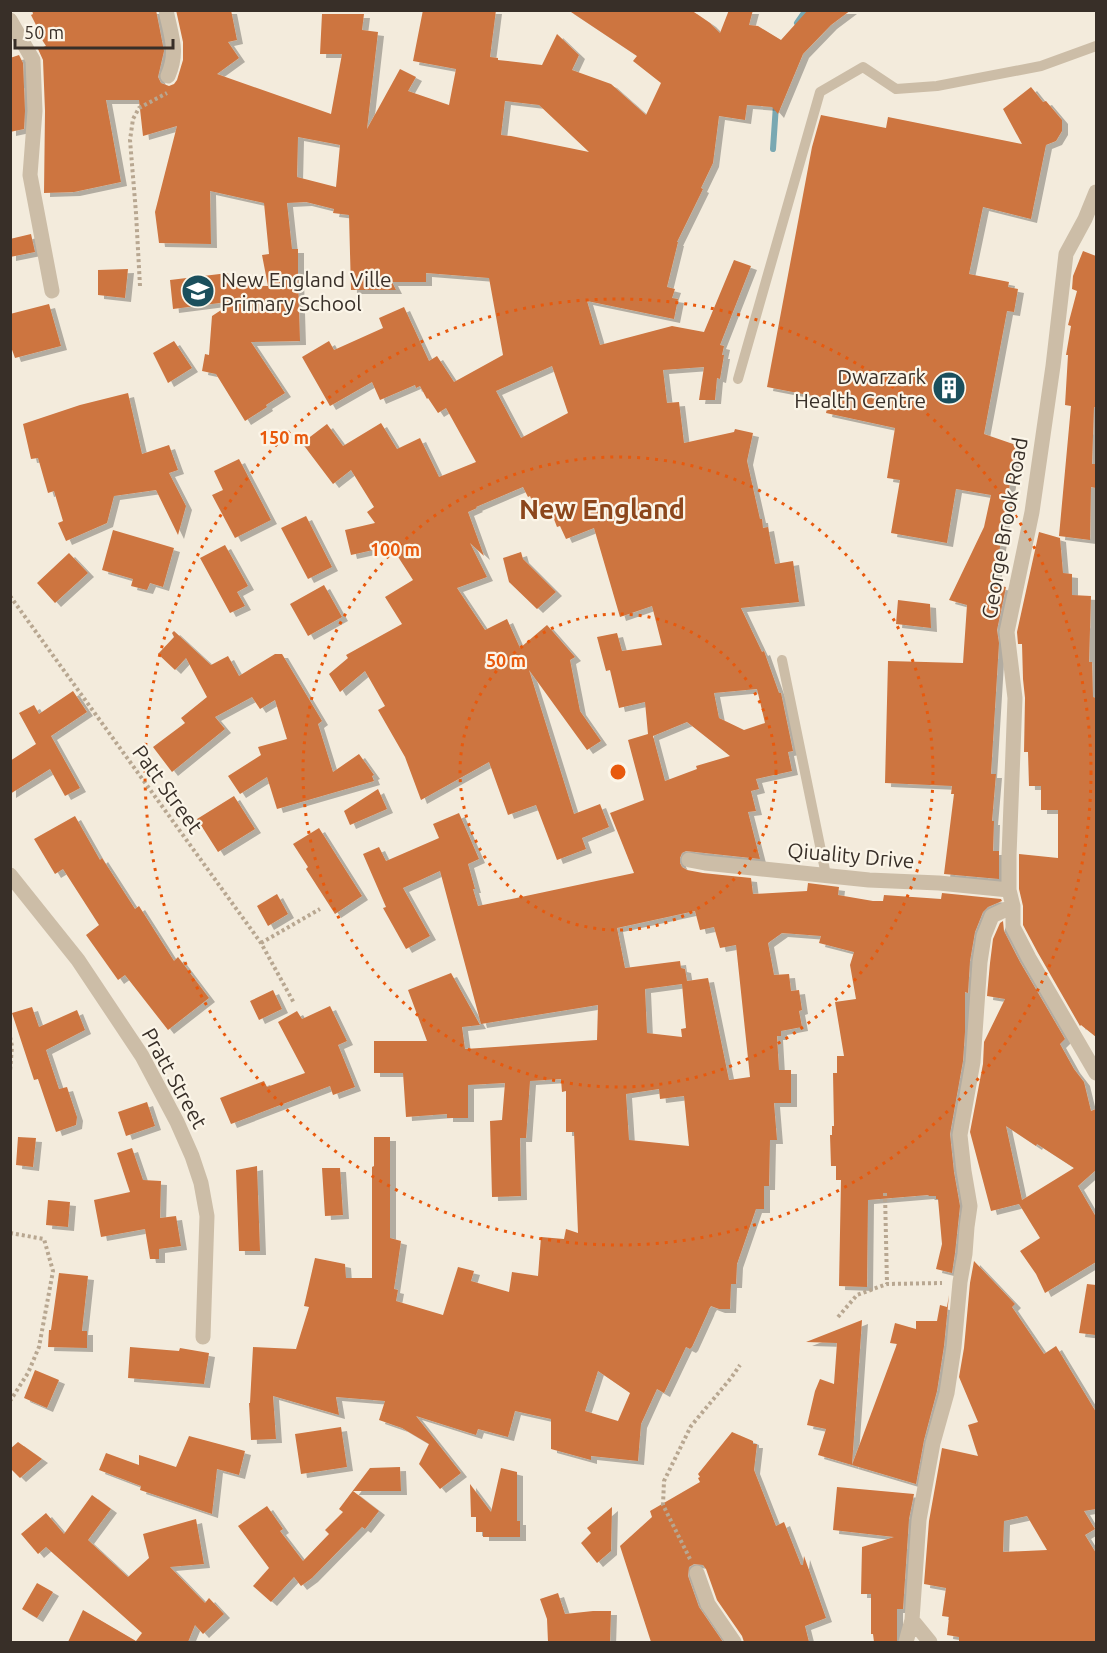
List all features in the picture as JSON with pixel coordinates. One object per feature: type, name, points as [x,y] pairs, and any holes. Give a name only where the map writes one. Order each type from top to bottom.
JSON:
[{"type":"street","points":[[166,10],[174,48],[173,63],[168,76]]},
{"type":"street","points":[[10,21],[33,60],[35,111],[30,175],[52,291]]},
{"type":"street","name":"George Brook Road","points":[[1096,192],[1085,219],[1066,254],[1032,512],[1007,632],[1015,698],[1009,856],[1009,890],[1013,906],[1013,927],[1096,1073]]},
{"type":"street","name":"Qiuality Drive","points":[[689,860],[869,880],[1009,890]]},
{"type":"street","name":"Pratt Street","points":[[10,875],[78,960],[142,1056],[192,1156],[201,1183],[207,1216],[203,1337]]},
{"type":"street","points":[[906,1642],[912,1620],[919,1520],[933,1443],[947,1394],[965,1254],[966,1227],[970,1206],[960,1135],[973,1062],[980,962],[984,936],[992,916],[1013,906]]},
{"type":"street","points":[[697,1574],[708,1604],[734,1642]]},
{"type":"street","points":[[912,1620],[930,1642]]},
{"type":"lane","points":[[738,379],[820,92],[863,67],[896,89],[937,86],[1041,66],[1096,46]]},
{"type":"lane","points":[[782,660],[826,875]]},
{"type":"path","points":[[140,286],[130,140],[133,119],[139,108],[168,93],[168,76]]},
{"type":"path","name":"Patt Street","points":[[10,596],[261,943],[294,1004]]},
{"type":"path","points":[[261,943],[320,909]]},
{"type":"path","points":[[10,1036],[12,1046],[10,1072]]},
{"type":"path","points":[[885,1193],[887,1284]]},
{"type":"path","points":[[10,1233],[44,1239],[52,1271],[39,1347],[28,1373],[10,1401]]},
{"type":"path","points":[[838,1317],[857,1295],[887,1284],[960,1282]]},
{"type":"path","points":[[697,1574],[663,1505],[663,1481],[691,1426],[740,1365]]},
{"type":"building","points":[[32,10],[156,10],[164,51],[158,77],[161,83],[169,86],[177,80],[183,60],[183,42],[176,10],[231,10],[237,40],[228,42],[239,58],[217,74],[331,114],[342,54],[320,54],[322,14],[364,14],[362,30],[378,32],[367,129],[400,69],[416,77],[408,91],[449,105],[456,69],[413,61],[423,10],[496,10],[490,57],[498,58],[498,60],[542,65],[557,34],[579,55],[572,70],[611,84],[646,115],[661,83],[633,61],[637,56],[568,10],[691,10],[720,33],[729,10],[753,10],[749,25],[758,26],[781,40],[808,10],[851,10],[831,25],[803,54],[778,114],[772,107],[747,105],[745,120],[719,116],[713,163],[677,242],[667,287],[675,289],[672,298],[678,299],[674,319],[587,301],[600,345],[672,326],[704,332],[734,260],[751,266],[720,345],[724,346],[722,355],[724,355],[720,379],[717,378],[715,400],[699,400],[704,367],[663,370],[667,403],[679,402],[684,443],[734,432],[735,429],[753,433],[747,461],[760,519],[762,519],[763,528],[768,527],[775,564],[793,561],[799,602],[741,608],[762,652],[764,651],[779,693],[781,693],[793,751],[788,752],[792,771],[756,779],[759,789],[751,791],[756,811],[748,812],[760,859],[686,851],[680,858],[682,867],[703,873],[751,878],[753,894],[807,891],[808,883],[839,887],[838,895],[873,901],[883,901],[884,895],[941,899],[942,893],[1001,899],[1002,901],[988,907],[983,912],[975,932],[968,993],[965,992],[963,1061],[950,1134],[960,1206],[955,1253],[952,1273],[936,1269],[942,1244],[936,1196],[868,1200],[867,1287],[839,1286],[841,1180],[836,1180],[836,1166],[831,1166],[830,1135],[832,1135],[832,1126],[834,1126],[833,1073],[837,1073],[837,1056],[844,1056],[835,1002],[856,999],[850,965],[854,952],[819,943],[821,936],[782,933],[768,943],[774,975],[789,974],[791,991],[799,990],[802,1027],[781,1031],[781,1036],[777,1036],[779,1070],[791,1070],[791,1103],[774,1103],[777,1140],[770,1140],[769,1186],[764,1186],[764,1209],[756,1209],[737,1264],[736,1284],[731,1284],[730,1309],[711,1306],[692,1347],[690,1349],[686,1347],[664,1393],[657,1389],[641,1424],[638,1461],[591,1456],[591,1460],[551,1449],[551,1419],[515,1411],[508,1437],[478,1429],[476,1435],[416,1416],[461,1473],[440,1489],[419,1464],[429,1444],[402,1428],[379,1420],[385,1401],[336,1397],[339,1415],[273,1396],[276,1439],[251,1440],[249,1403],[253,1347],[296,1349],[309,1307],[304,1306],[315,1258],[345,1264],[346,1278],[372,1278],[374,1137],[390,1137],[390,1238],[401,1241],[394,1289],[398,1290],[396,1301],[443,1315],[458,1267],[474,1271],[471,1281],[509,1292],[512,1272],[538,1276],[541,1237],[564,1239],[566,1229],[578,1233],[574,1132],[566,1132],[566,1091],[562,1092],[561,1079],[530,1081],[526,1138],[520,1138],[521,1196],[492,1197],[490,1121],[502,1120],[505,1083],[468,1085],[468,1118],[447,1118],[447,1114],[406,1117],[403,1073],[374,1073],[374,1041],[427,1041],[408,990],[451,973],[480,1025],[462,1027],[465,1049],[597,1040],[598,1005],[481,1024],[440,871],[403,888],[430,936],[406,949],[383,908],[386,907],[363,854],[379,847],[386,861],[439,838],[433,824],[459,813],[479,859],[468,864],[478,906],[634,873],[610,813],[644,800],[628,740],[648,734],[645,702],[619,708],[610,670],[606,671],[597,637],[617,633],[622,651],[662,645],[652,606],[620,617],[594,528],[566,539],[560,526],[557,527],[549,506],[536,511],[530,496],[528,497],[523,487],[468,512],[484,556],[470,543],[487,577],[457,588],[485,630],[507,619],[520,648],[547,625],[575,657],[570,660],[580,711],[601,741],[587,750],[529,670],[574,814],[600,804],[609,827],[582,838],[586,849],[557,860],[536,805],[508,815],[489,762],[421,800],[405,757],[378,710],[385,706],[365,671],[340,692],[329,674],[348,658],[346,655],[402,624],[385,597],[413,580],[391,546],[351,555],[345,530],[375,523],[367,512],[374,507],[351,470],[333,484],[302,443],[327,424],[343,446],[381,423],[397,449],[420,438],[439,477],[476,462],[446,408],[438,413],[420,386],[416,388],[415,385],[380,400],[372,382],[330,406],[302,357],[329,341],[334,350],[383,328],[379,318],[404,307],[429,361],[437,356],[454,382],[503,355],[489,278],[426,273],[426,282],[392,282],[396,290],[351,290],[349,215],[333,213],[334,209],[306,202],[287,203],[292,249],[298,249],[300,341],[251,342],[285,393],[245,421],[216,374],[202,371],[205,354],[209,355],[212,316],[235,301],[173,309],[170,280],[228,273],[230,285],[268,286],[262,255],[269,254],[264,203],[210,191],[211,244],[159,243],[155,212],[177,126],[143,136],[139,100],[106,100],[121,182],[74,192],[44,193],[43,60],[38,49],[46,46],[37,32],[39,31],[31,15]],"holes":[[[505,101],[539,105],[589,152],[501,135]],[[298,137],[340,145],[336,187],[297,177]],[[552,366],[568,413],[521,438],[496,391]],[[757,689],[765,723],[744,730],[719,718],[714,693]],[[687,722],[730,756],[696,766],[697,769],[665,781],[653,736]],[[695,911],[700,930],[714,927],[720,948],[736,945],[750,1077],[729,1080],[708,978],[687,981],[685,969],[681,968],[680,961],[625,968],[617,928]],[[682,984],[686,1028],[681,1029],[682,1037],[647,1033],[645,989]],[[659,1089],[660,1099],[684,1096],[689,1146],[629,1140],[626,1094]],[[598,1371],[630,1393],[618,1421],[585,1411]]]},
{"type":"building","points":[[19,55],[23,63],[24,129],[10,132],[10,58]]},
{"type":"building","points":[[1031,87],[1062,120],[1062,131],[1056,141],[1046,145],[1031,219],[983,207],[969,274],[1009,282],[1008,287],[1018,289],[1014,312],[1007,311],[984,434],[1016,445],[994,585],[1006,587],[997,630],[999,643],[991,774],[996,774],[992,821],[994,821],[993,851],[999,851],[999,879],[944,874],[954,794],[951,794],[952,786],[885,783],[888,661],[963,663],[967,605],[949,600],[984,527],[991,495],[956,489],[947,543],[891,533],[900,480],[887,478],[895,428],[826,413],[829,399],[767,387],[812,147],[821,115],[886,128],[888,117],[1022,144],[1003,109]]},
{"type":"building","points":[[31,234],[35,252],[10,257],[10,239]]},
{"type":"building","points":[[1083,251],[1096,256],[1096,408],[1094,407],[1092,464],[1096,464],[1096,488],[1091,487],[1090,540],[1059,536],[1071,406],[1065,405],[1068,355],[1066,355],[1071,326],[1068,325],[1077,291],[1072,289],[1073,276]]},
{"type":"building","points":[[128,269],[125,298],[98,295],[98,270]]},
{"type":"building","points":[[49,304],[61,346],[15,358],[10,344],[10,314]]},
{"type":"building","points":[[174,341],[192,368],[168,383],[153,353]]},
{"type":"building","points":[[128,393],[142,454],[169,445],[178,470],[169,473],[186,506],[178,535],[156,490],[114,496],[107,523],[66,541],[58,523],[63,521],[54,491],[48,493],[38,458],[31,459],[23,424],[80,405]]},
{"type":"building","points":[[239,459],[271,520],[235,538],[212,495],[223,490],[214,471]]},
{"type":"building","points":[[306,516],[332,567],[308,579],[281,528]]},
{"type":"building","points":[[113,530],[174,548],[163,587],[150,583],[147,590],[131,586],[133,579],[102,570]]},
{"type":"building","points":[[1039,532],[1060,538],[1063,573],[1072,574],[1072,595],[1091,596],[1089,662],[1092,662],[1093,697],[1096,698],[1096,1037],[1080,1026],[1023,925],[1023,906],[1019,889],[1019,854],[1058,858],[1058,810],[1041,810],[1041,786],[1029,786],[1028,752],[1024,752],[1025,698],[1022,644],[1018,644],[1017,632]]},
{"type":"building","points":[[225,545],[248,586],[237,592],[245,606],[230,613],[200,558]]},
{"type":"building","points":[[521,552],[523,559],[556,592],[537,609],[509,582],[503,558]]},
{"type":"building","points":[[69,553],[88,573],[55,603],[37,583]]},
{"type":"building","points":[[324,585],[342,617],[308,636],[290,604]]},
{"type":"building","points":[[898,600],[930,604],[931,628],[896,624]]},
{"type":"building","points":[[174,631],[211,665],[228,656],[239,676],[275,654],[282,654],[322,721],[318,724],[333,772],[359,754],[374,775],[372,776],[374,781],[277,809],[267,777],[240,794],[228,776],[261,755],[258,747],[287,739],[275,700],[260,709],[252,697],[215,717],[225,729],[172,772],[153,747],[185,723],[181,718],[207,697],[186,658],[175,670],[158,654],[174,637],[172,633]]},
{"type":"building","points":[[73,691],[87,712],[51,736],[80,788],[65,796],[50,769],[10,794],[10,761],[36,744],[19,713],[34,705],[39,714]]},
{"type":"building","points":[[378,789],[387,809],[350,825],[344,811]]},
{"type":"building","points":[[234,796],[255,829],[218,852],[197,819]]},
{"type":"building","points":[[75,816],[100,860],[102,858],[135,909],[139,906],[174,961],[178,957],[209,998],[168,1030],[125,975],[118,980],[86,935],[99,925],[63,869],[55,874],[34,839]]},
{"type":"building","points":[[319,828],[362,896],[335,914],[293,844]]},
{"type":"building","points":[[277,894],[288,914],[268,926],[257,906]]},
{"type":"building","points":[[1003,921],[1004,931],[1020,962],[1065,1039],[1060,1044],[1084,1082],[1091,1111],[1096,1109],[1096,1170],[1078,1186],[1096,1217],[1096,1262],[1045,1293],[1036,1274],[1020,1251],[1040,1238],[1019,1204],[991,1211],[970,1132],[983,1064],[984,1042],[1005,999],[987,996],[993,939]],"holes":[[[1006,1126],[1036,1146],[1037,1144],[1074,1168],[1022,1200]]]},
{"type":"building","points":[[273,990],[282,1009],[259,1020],[250,1001]]},
{"type":"building","points":[[330,1006],[347,1041],[338,1045],[355,1087],[333,1095],[330,1086],[231,1124],[220,1098],[264,1081],[267,1087],[305,1073],[278,1022],[297,1011],[302,1019]]},
{"type":"building","points":[[32,1007],[39,1027],[77,1010],[85,1030],[46,1050],[59,1089],[67,1087],[77,1117],[76,1125],[56,1132],[38,1079],[34,1080],[12,1013]]},
{"type":"building","points":[[147,1102],[155,1126],[126,1136],[118,1112]]},
{"type":"building","points":[[18,1137],[36,1138],[33,1167],[16,1165]]},
{"type":"building","points":[[132,1148],[143,1180],[161,1181],[160,1218],[176,1216],[181,1246],[159,1249],[159,1259],[150,1259],[145,1229],[101,1237],[94,1200],[130,1192],[117,1153]]},
{"type":"building","points":[[257,1166],[260,1251],[239,1251],[236,1170]]},
{"type":"building","points":[[322,1168],[340,1168],[343,1215],[325,1216]]},
{"type":"building","points":[[48,1200],[70,1202],[68,1227],[46,1225]]},
{"type":"building","points":[[974,1261],[1015,1304],[1012,1307],[1044,1354],[1056,1346],[1096,1412],[1096,1509],[1084,1511],[1095,1529],[1085,1535],[1096,1553],[1096,1642],[959,1642],[959,1637],[947,1635],[949,1617],[942,1616],[946,1588],[924,1584],[929,1521],[942,1448],[978,1456],[968,1425],[978,1422],[959,1377]],"holes":[[[1027,1516],[1047,1550],[1003,1552],[1004,1521]]]},
{"type":"building","points":[[59,1273],[88,1276],[82,1331],[87,1331],[87,1348],[48,1347]]},
{"type":"building","points":[[1087,1284],[1096,1285],[1096,1335],[1079,1333]]},
{"type":"building","points":[[949,1295],[937,1391],[924,1440],[916,1484],[852,1465],[897,1344],[890,1343],[895,1323],[916,1329],[916,1321],[937,1321],[940,1305],[947,1307]]},
{"type":"building","points":[[862,1320],[852,1465],[818,1455],[826,1429],[807,1425],[820,1379],[834,1384],[837,1343],[806,1342]]},
{"type":"building","points":[[130,1347],[179,1351],[180,1348],[209,1353],[204,1384],[128,1378]]},
{"type":"building","points":[[35,1370],[59,1380],[47,1408],[24,1398]]},
{"type":"building","points":[[341,1427],[347,1467],[301,1474],[295,1434]]},
{"type":"building","points":[[732,1432],[757,1444],[754,1470],[776,1526],[784,1522],[801,1565],[803,1565],[804,1556],[826,1618],[805,1626],[809,1642],[744,1642],[717,1600],[706,1569],[703,1565],[694,1564],[689,1567],[688,1576],[699,1607],[723,1642],[651,1642],[620,1546],[652,1517],[650,1511],[700,1482],[698,1474]]},
{"type":"building","points":[[189,1436],[245,1451],[239,1475],[217,1469],[212,1514],[140,1490],[141,1486],[99,1470],[106,1453],[139,1465],[139,1455],[176,1467]]},
{"type":"building","points":[[18,1442],[42,1459],[20,1478],[10,1468],[10,1449]]},
{"type":"building","points":[[400,1467],[401,1491],[353,1491],[379,1511],[365,1529],[362,1527],[312,1578],[301,1586],[294,1577],[271,1602],[253,1586],[269,1568],[238,1526],[267,1506],[283,1529],[280,1531],[303,1561],[329,1534],[325,1530],[343,1512],[339,1509],[370,1468]]},
{"type":"building","points":[[501,1468],[517,1472],[517,1521],[520,1521],[520,1537],[483,1537],[483,1532],[476,1532],[476,1517],[471,1517],[470,1484],[491,1512]]},
{"type":"building","points":[[837,1487],[914,1494],[909,1519],[903,1609],[897,1609],[897,1642],[874,1642],[873,1634],[871,1634],[871,1594],[861,1594],[862,1547],[894,1537],[833,1530]]},
{"type":"building","points":[[92,1495],[111,1509],[88,1540],[128,1577],[149,1558],[143,1534],[196,1519],[204,1564],[170,1567],[205,1603],[209,1598],[224,1614],[203,1634],[195,1625],[188,1642],[68,1642],[83,1610],[136,1641],[142,1633],[46,1547],[38,1554],[21,1534],[46,1513],[64,1534]]},
{"type":"building","points":[[612,1507],[611,1551],[597,1563],[581,1543],[591,1533],[587,1528]]},
{"type":"building","points":[[37,1583],[53,1592],[37,1618],[22,1609]]},
{"type":"building","points":[[558,1593],[565,1614],[611,1611],[610,1642],[548,1642],[547,1619],[540,1599]]},
{"type":"waterway","points":[[797,23],[806,10]]},
{"type":"waterway","points":[[773,149],[776,105]]},
{"type":"place","name":"New England Ville Primary School","points":[[198,291]]},
{"type":"place","name":"Dwarzark Health Centre","points":[[949,388]]},
{"type":"district","name":"New England","points":[[602,509]]}]
